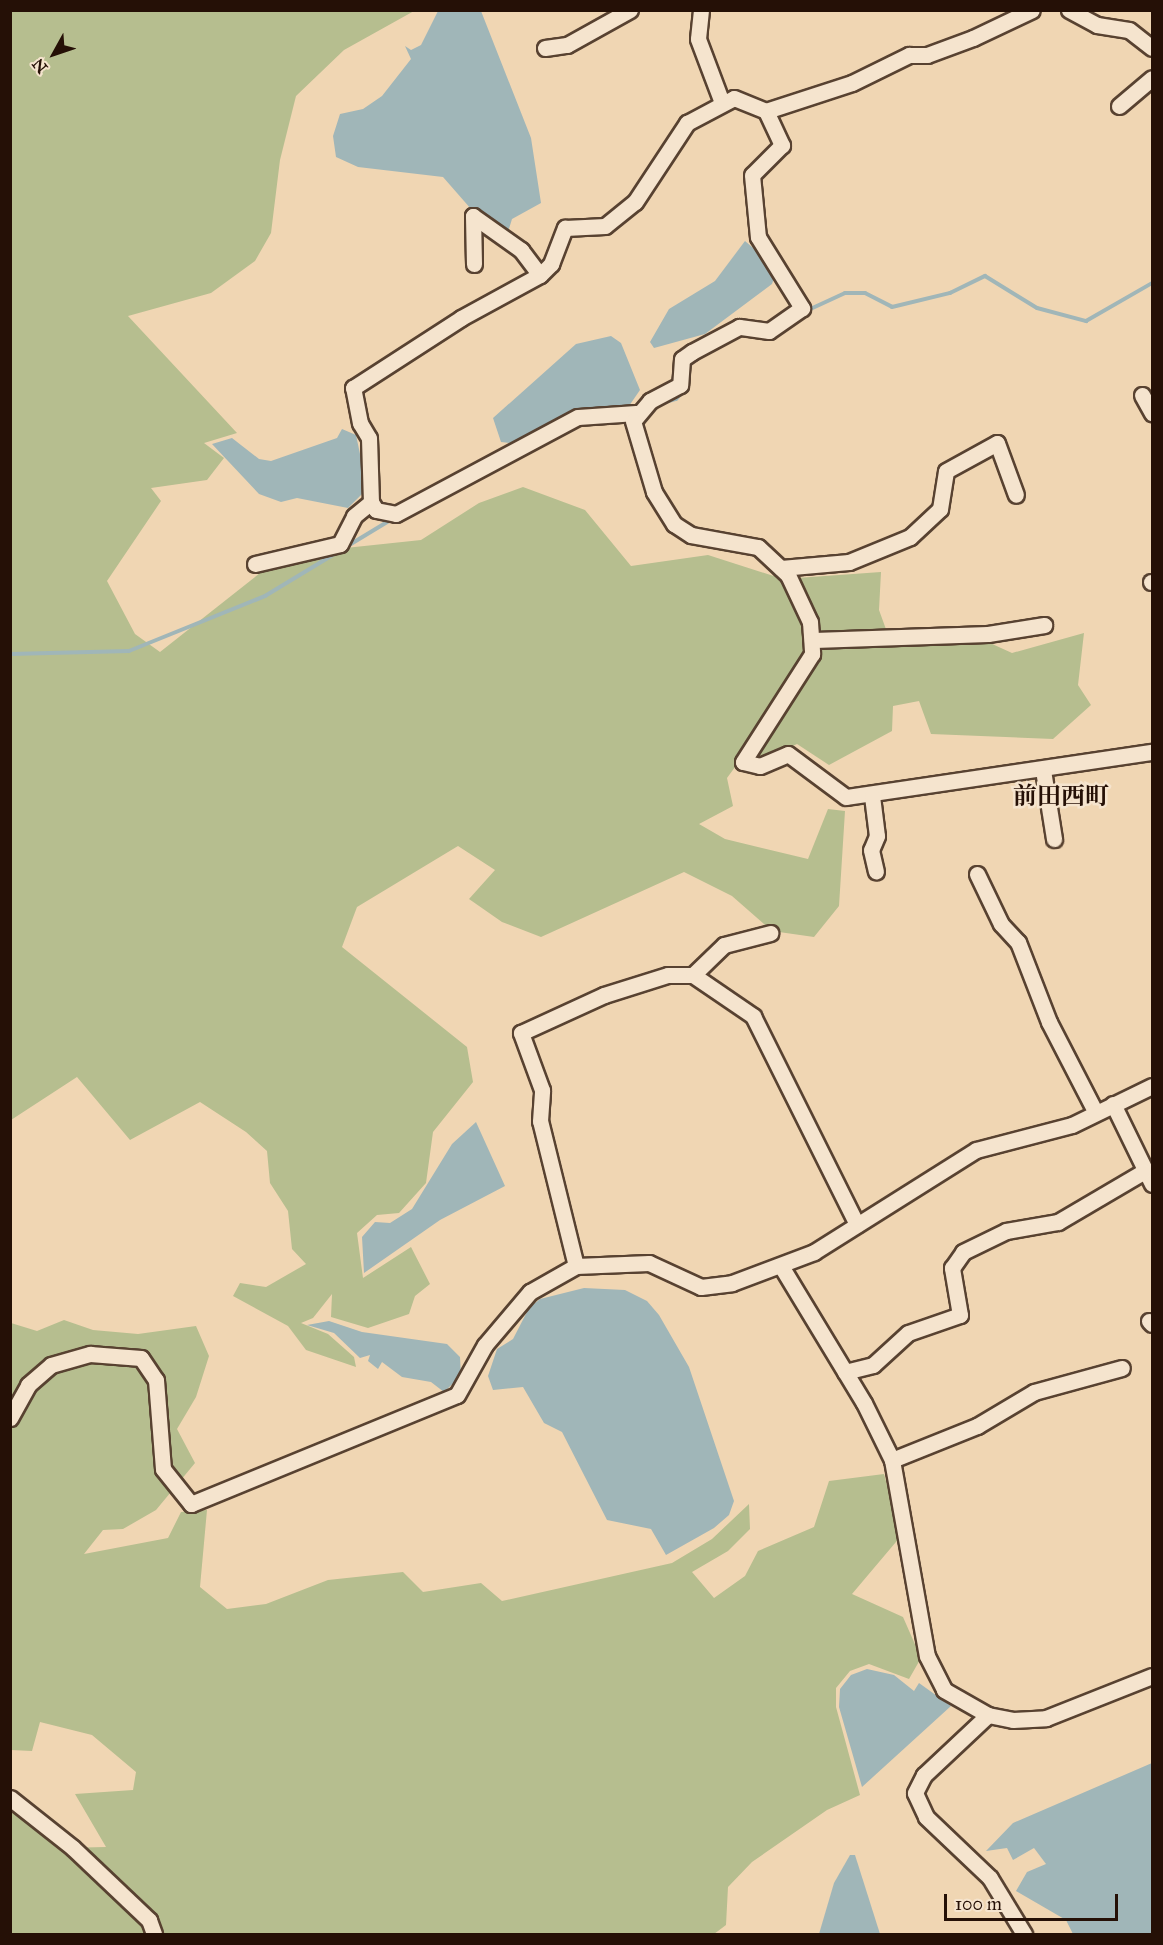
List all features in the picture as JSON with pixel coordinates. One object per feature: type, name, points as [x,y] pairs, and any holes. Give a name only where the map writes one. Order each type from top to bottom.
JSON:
[{"type":"street","points":[[545,48],[567,45],[630,10]]},
{"type":"street","points":[[701,10],[698,39],[721,100]]},
{"type":"street","points":[[766,111],[852,82],[909,55],[927,55],[973,38],[1032,10]]},
{"type":"street","points":[[1069,10],[1091,23],[1129,30],[1152,48]]},
{"type":"street","points":[[1119,106],[1152,78]]},
{"type":"street","points":[[721,100],[747,101],[766,111],[782,145],[753,175],[758,237],[802,308],[769,331],[739,327],[692,352],[682,360],[680,385],[643,407],[578,417],[396,514],[376,510],[371,502],[369,438],[360,423],[353,388],[461,318],[540,275],[551,264],[564,228],[605,226],[635,202],[687,123],[721,100]]},
{"type":"street","points":[[474,264],[473,216],[521,250],[540,275]]},
{"type":"street","points":[[1142,395],[1152,413]]},
{"type":"street","points":[[643,407],[633,421],[654,492],[674,524],[691,535],[758,547],[781,568],[800,598],[814,640],[812,654],[743,762],[760,766],[788,754],[846,797],[872,796],[1152,752]]},
{"type":"street","points":[[781,568],[849,562],[910,537],[940,509],[946,471],[997,443],[1016,495]]},
{"type":"street","points":[[255,564],[340,544],[354,516],[371,502]]},
{"type":"street","points":[[814,640],[988,634],[1044,625]]},
{"type":"street","points":[[1043,770],[1054,839]]},
{"type":"street","points":[[872,796],[877,836],[871,850],[876,871]]},
{"type":"street","points":[[976,874],[1001,924],[1018,942],[1049,1022],[1096,1113]]},
{"type":"street","points":[[693,975],[724,945],[770,933]]},
{"type":"street","points":[[576,1266],[540,1121],[542,1090],[521,1033],[604,995],[668,975],[693,975],[753,1016],[857,1225]]},
{"type":"street","points":[[10,1418],[28,1385],[51,1365],[90,1354],[141,1358],[156,1380],[163,1470],[191,1504],[457,1395],[485,1345],[530,1292],[576,1266],[649,1263],[701,1287],[732,1283],[782,1266],[857,1225],[976,1150],[1072,1125],[1152,1086]]},
{"type":"street","points":[[1113,1104],[1143,1172],[1152,1184]]},
{"type":"street","points":[[845,1372],[873,1365],[908,1333],[960,1315],[952,1268],[963,1252],[1006,1231],[1058,1222],[1143,1172]]},
{"type":"street","points":[[782,1266],[845,1372],[892,1460],[933,1675],[959,1701],[988,1714],[1013,1720],[1046,1718],[1152,1676]]},
{"type":"street","points":[[892,1460],[978,1426],[1034,1392],[1122,1368]]},
{"type":"street","points":[[988,1714],[924,1775],[915,1793],[926,1817],[990,1878],[1024,1935]]},
{"type":"street","points":[[10,1798],[73,1848],[148,1920],[154,1935]]},
{"type":"green space","points":[[11,11],[414,11],[344,50],[296,96],[280,160],[271,233],[255,261],[211,293],[128,316],[237,433],[204,443],[224,458],[207,480],[151,488],[161,501],[107,581],[135,634],[160,652],[260,573],[336,549],[421,540],[479,503],[523,487],[585,510],[631,566],[708,555],[783,579],[881,572],[879,610],[891,643],[979,638],[1012,653],[1084,633],[1078,685],[1091,705],[1053,739],[931,734],[919,701],[893,706],[892,731],[829,765],[797,744],[763,760],[738,763],[727,778],[733,806],[699,824],[725,839],[808,859],[828,809],[845,811],[839,906],[814,937],[772,931],[732,896],[684,872],[541,937],[502,922],[469,899],[495,870],[458,846],[357,907],[342,947],[467,1047],[473,1082],[433,1132],[426,1183],[399,1213],[377,1215],[357,1233],[363,1278],[411,1247],[430,1284],[415,1296],[409,1314],[368,1328],[331,1317],[332,1294],[313,1318],[301,1323],[328,1334],[354,1357],[356,1367],[306,1350],[288,1326],[233,1296],[240,1283],[266,1287],[306,1264],[292,1249],[288,1211],[270,1183],[267,1151],[246,1132],[200,1102],[130,1140],[77,1077],[11,1120]]},
{"type":"green space","points":[[64,1320],[93,1330],[138,1334],[196,1326],[209,1356],[196,1397],[177,1429],[195,1463],[156,1510],[123,1529],[103,1530],[84,1554],[168,1538],[181,1512],[207,1510],[200,1587],[227,1609],[266,1604],[328,1580],[403,1572],[423,1592],[481,1583],[502,1601],[672,1563],[712,1539],[749,1504],[750,1529],[728,1551],[692,1572],[714,1598],[745,1576],[758,1551],[814,1527],[829,1481],[884,1474],[901,1536],[852,1594],[903,1617],[921,1658],[909,1679],[869,1664],[850,1671],[836,1688],[836,1707],[860,1795],[827,1810],[752,1862],[728,1887],[726,1925],[714,1934],[11,1934],[10,1807],[62,1848],[106,1847],[75,1794],[133,1790],[136,1772],[92,1735],[40,1722],[32,1751],[11,1750],[11,1323],[37,1331]]},
{"type":"shaded area","points":[[438,11],[481,11],[531,138],[541,203],[512,219],[508,232],[471,209],[443,177],[358,167],[336,157],[333,136],[340,114],[363,109],[382,96],[411,59],[405,46],[411,50],[421,45]]},
{"type":"shaded area","points":[[745,241],[765,258],[775,275],[772,284],[705,334],[654,348],[650,342],[669,309],[715,281]]},
{"type":"shaded area","points":[[611,336],[621,343],[640,390],[629,406],[575,411],[511,443],[501,442],[493,418],[576,344]]},
{"type":"shaded area","points":[[342,429],[356,435],[364,473],[362,494],[348,508],[297,498],[281,502],[259,494],[212,444],[232,438],[259,459],[271,461],[337,438]]},
{"type":"shaded area","points":[[476,1122],[505,1186],[440,1220],[364,1273],[362,1237],[375,1222],[390,1223],[412,1209],[452,1144]]},
{"type":"shaded area","points":[[584,1288],[625,1290],[647,1301],[659,1315],[689,1367],[734,1501],[729,1515],[714,1528],[666,1555],[651,1529],[607,1520],[562,1432],[544,1423],[523,1387],[493,1390],[488,1376],[497,1349],[513,1339],[529,1308],[540,1299]]},
{"type":"shaded area","points":[[329,1321],[362,1332],[447,1344],[460,1357],[461,1376],[444,1392],[431,1382],[402,1377],[382,1362],[378,1369],[368,1361],[370,1355],[360,1358],[334,1333],[307,1325]]},
{"type":"shaded area","points":[[867,1669],[894,1675],[914,1691],[919,1683],[951,1706],[862,1787],[839,1707],[840,1689],[851,1675]]},
{"type":"shaded area","points":[[1152,1763],[1152,1934],[1073,1934],[1066,1920],[1016,1891],[1027,1872],[1046,1864],[1034,1848],[1013,1860],[1007,1848],[986,1851],[1013,1823]]},
{"type":"shaded area","points":[[850,1855],[855,1855],[880,1934],[819,1934],[834,1883]]},
{"type":"waterway","points":[[806,311],[845,293],[865,293],[892,307],[950,293],[985,276],[1037,308],[1086,321],[1152,283]]},
{"type":"waterway","points":[[658,404],[676,399],[685,389]]},
{"type":"waterway","points":[[10,654],[129,651],[265,596],[394,518]]},
{"type":"district","name":"前田西町","points":[[1061,797]]}]
